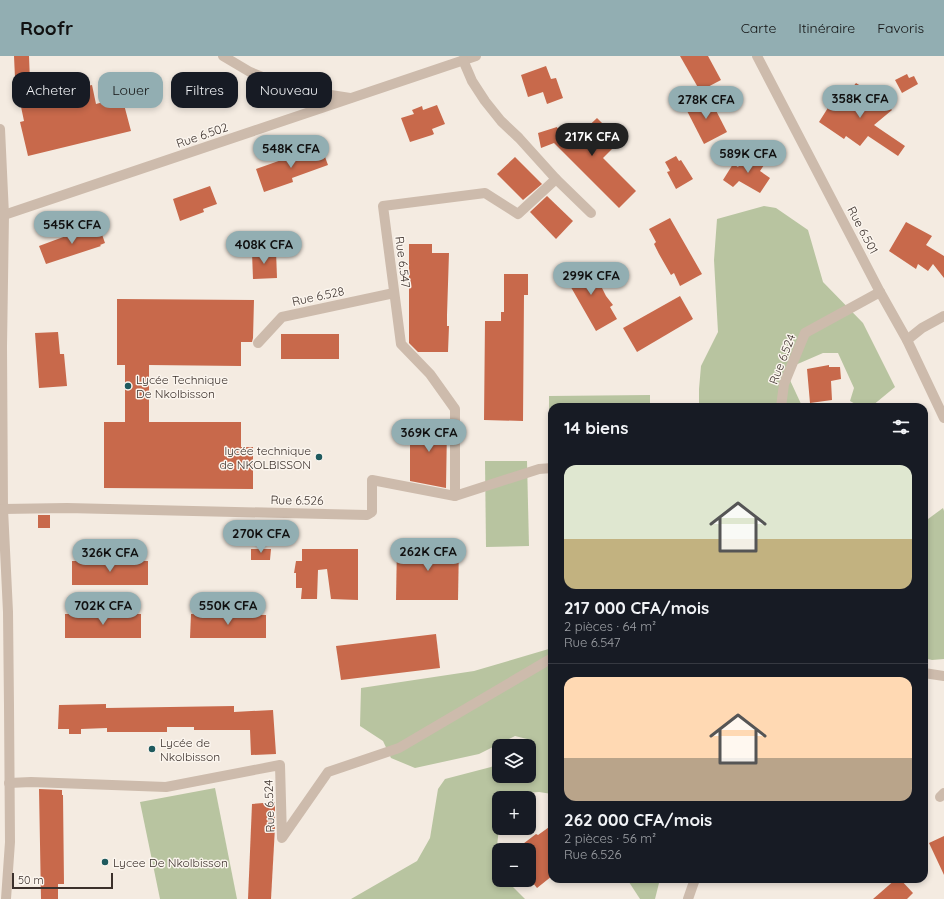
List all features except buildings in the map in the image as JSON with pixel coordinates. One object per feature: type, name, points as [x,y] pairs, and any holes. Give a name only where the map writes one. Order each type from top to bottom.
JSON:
[{"type":"street","points":[[223,56],[250,72],[292,89],[352,98]]},
{"type":"street","name":"Rue 6.502","points":[[4,215],[476,56]]},
{"type":"street","name":"Rue 6.501","points":[[757,56],[880,292],[907,340],[944,418]]},
{"type":"street","points":[[463,60],[472,81],[484,101],[556,179],[591,213]]},
{"type":"street","points":[[0,129],[4,215],[2,347],[3,508],[8,612],[8,783],[10,842],[6,899]]},
{"type":"street","name":"Rue 6.547","points":[[455,496],[455,409],[430,374],[401,344],[383,206],[485,193],[518,214],[556,179]]},
{"type":"street","name":"Rue 6.524","points":[[782,403],[784,384],[805,333],[880,292]]},
{"type":"street","name":"Rue 6.528","points":[[258,343],[282,317],[394,293]]},
{"type":"street","points":[[907,340],[922,328],[944,316]]},
{"type":"street","name":"Rue 6.526","points":[[3,508],[370,514],[372,512],[372,480],[455,496],[539,469],[548,468]]},
{"type":"street","name":"Rue 6.524","points":[[8,783],[31,782],[166,787],[280,765],[282,838],[328,772],[399,748],[548,660]]},
{"type":"street","points":[[928,674],[944,676]]},
{"type":"street","points":[[688,899],[694,883]]},
{"type":"green space","points":[[764,206],[776,208],[808,230],[823,282],[863,323],[895,387],[876,403],[854,403],[850,401],[854,388],[838,353],[823,353],[793,366],[789,378],[801,403],[699,403],[701,366],[718,332],[714,260],[717,219]]},
{"type":"green space","points":[[650,395],[650,403],[549,403],[549,396]]},
{"type":"green space","points":[[485,461],[527,461],[529,546],[486,547]]},
{"type":"green space","points":[[943,508],[944,659],[932,660],[928,659],[928,519]]},
{"type":"green space","points":[[548,649],[548,793],[536,792],[536,791],[492,791],[492,835],[498,835],[497,843],[492,843],[492,887],[513,887],[525,899],[351,899],[417,861],[430,838],[438,789],[445,779],[492,766],[492,783],[536,783],[536,739],[527,739],[515,736],[509,739],[492,739],[492,748],[479,754],[415,768],[391,758],[383,741],[360,726],[361,688],[474,671]]},
{"type":"green space","points":[[215,788],[237,899],[160,899],[140,802]]},
{"type":"green space","points":[[630,883],[659,883],[655,899],[640,899]]},
{"type":"place","name":"Lycée Technique De Nkolbisson","points":[[128,386]]},
{"type":"place","name":"lycée technique de NKOLBISSON","points":[[319,457]]},
{"type":"place","name":"Lycée de Nkolbisson","points":[[152,749]]},
{"type":"place","name":"Lycee De Nkolbisson","points":[[105,862]]}]
